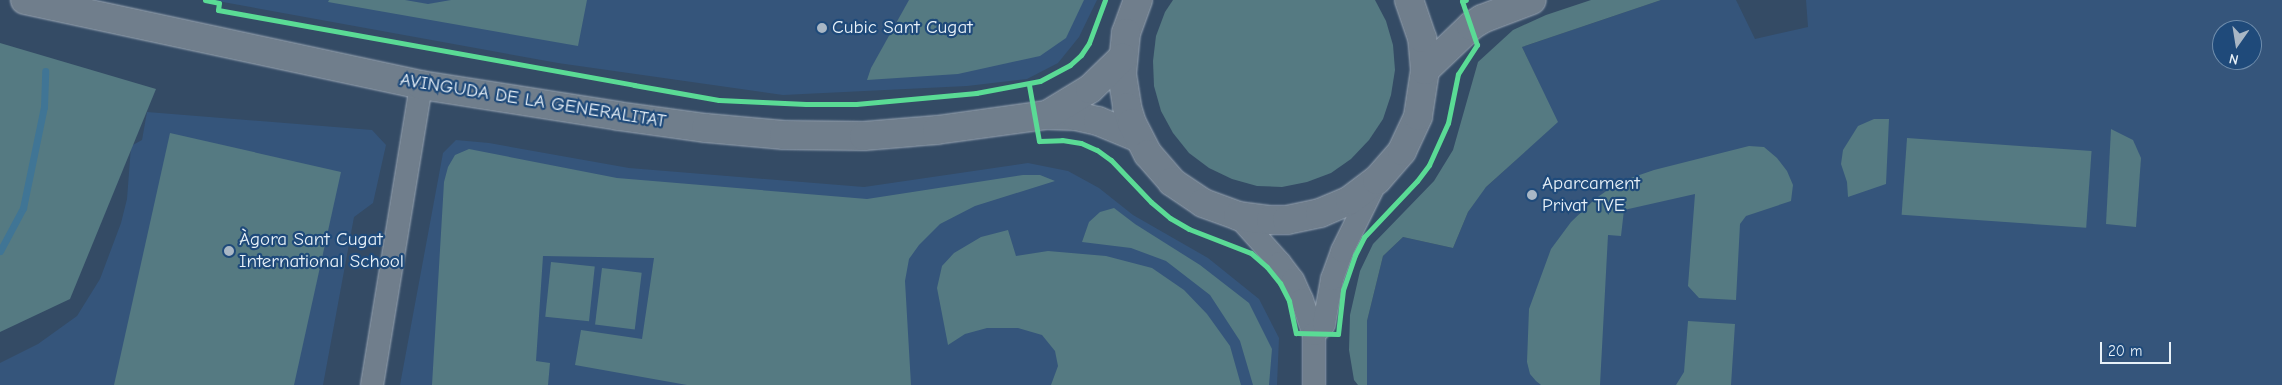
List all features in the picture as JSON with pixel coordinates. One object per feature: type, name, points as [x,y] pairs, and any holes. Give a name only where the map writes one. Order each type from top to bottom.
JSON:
[{"type":"street","name":"AVINGUDA DE LA GENERALITAT","points":[[25,0],[421,85],[618,116],[784,135],[899,135],[1048,115],[1076,116],[1098,120],[1139,138]]},
{"type":"street","points":[[1138,0],[1130,20],[1122,58],[1122,74],[1126,107],[1148,154],[1172,182],[1203,203],[1238,216],[1288,220],[1320,213],[1350,200],[1377,180],[1402,151],[1414,128],[1422,101],[1425,70],[1422,38],[1408,0]]},
{"type":"street","points":[[1425,70],[1470,26],[1482,19],[1532,0]]},
{"type":"street","name":"AVINGUDA DE LA GENERALITAT","points":[[1048,115],[1090,88],[1122,58]]},
{"type":"street","points":[[372,385],[421,85]]},
{"type":"street","points":[[1314,334],[1324,324],[1332,280],[1342,251],[1377,180]]},
{"type":"street","points":[[1238,216],[1293,280],[1314,334],[1314,385]]},
{"type":"shaded area","points":[[212,0],[1097,0],[1079,37],[1058,63],[1027,79],[967,86],[783,95],[558,63]]},
{"type":"shaded area","points":[[1661,0],[1736,0],[1755,39],[1808,27],[1806,0],[2282,0],[2282,385],[1367,385],[1367,321],[1383,256],[1403,237],[1453,248],[1468,212],[1483,190],[1557,122],[1522,47]]},
{"type":"shaded area","name":"Àgora Sant Cugat International School","points":[[147,112],[372,130],[386,145],[373,203],[354,217],[323,385],[0,385],[0,363],[38,344],[77,316],[100,279],[121,223],[127,199],[131,146],[142,140]]},
{"type":"shaded area","points":[[456,140],[489,143],[629,168],[864,187],[1028,163],[1068,171],[1099,188],[1133,215],[1208,258],[1259,299],[1279,338],[1277,385],[400,385],[443,153]]},
{"type":"green space","points":[[329,0],[405,0],[428,4],[451,0],[587,0],[578,46],[328,2]]},
{"type":"green space","points":[[909,0],[1084,0],[1066,38],[1040,56],[958,74],[867,80],[871,68]]},
{"type":"green space","points":[[1173,0],[1375,0],[1386,21],[1393,45],[1395,70],[1391,95],[1383,119],[1369,140],[1351,159],[1331,173],[1307,182],[1282,187],[1257,186],[1232,179],[1209,168],[1189,153],[1173,133],[1161,111],[1154,86],[1153,61],[1156,36],[1165,12]]},
{"type":"green space","points":[[1591,0],[1661,0],[1522,47],[1558,122],[1486,187],[1468,212],[1453,248],[1403,237],[1383,256],[1367,321],[1367,385],[1358,385],[1354,380],[1349,350],[1350,315],[1360,271],[1373,244],[1434,181],[1453,150],[1478,62],[1513,30],[1546,15]]},
{"type":"green space","points":[[0,43],[156,89],[70,299],[0,332]]},
{"type":"green space","points":[[1874,119],[1889,119],[1886,184],[1848,197],[1847,182],[1841,164],[1843,150],[1858,126]]},
{"type":"green space","points":[[2111,129],[2133,140],[2141,158],[2136,227],[2106,224]]},
{"type":"green space","name":"Àgora Sant Cugat International School","points":[[170,133],[341,172],[294,385],[114,385]]},
{"type":"green space","points":[[1907,138],[2092,151],[2086,228],[1902,215]]},
{"type":"green space","points":[[1749,146],[1764,147],[1777,158],[1787,171],[1793,185],[1791,201],[1746,216],[1740,224],[1736,300],[1699,298],[1688,286],[1695,194],[1624,210],[1621,236],[1608,235],[1600,385],[1541,385],[1536,381],[1530,374],[1527,362],[1529,309],[1551,249],[1571,222],[1595,199],[1619,182],[1654,170]]},
{"type":"green space","points":[[469,149],[617,178],[867,199],[1023,175],[1040,175],[1055,181],[975,206],[940,224],[919,245],[909,259],[905,281],[911,385],[687,385],[575,365],[581,330],[642,339],[654,258],[543,256],[536,361],[550,363],[548,385],[432,385],[444,182],[448,167],[455,155]]},
{"type":"green space","points":[[1114,208],[1135,224],[1200,265],[1249,303],[1272,349],[1269,385],[1253,385],[1240,341],[1210,295],[1166,261],[1131,248],[1082,242],[1089,222],[1100,212]]},
{"type":"green space","points":[[1008,230],[1016,256],[1048,251],[1106,256],[1152,268],[1184,290],[1207,314],[1230,346],[1241,385],[1051,385],[1058,366],[1055,351],[1042,335],[1018,328],[987,328],[965,334],[948,345],[937,288],[942,266],[954,253],[981,237]]},
{"type":"green space","points":[[551,262],[595,267],[589,321],[545,317]]},
{"type":"green space","points":[[602,268],[642,273],[635,329],[595,325]]},
{"type":"green space","points":[[1688,321],[1735,324],[1731,385],[1676,385],[1684,372]]},
{"type":"waterway","points":[[0,251],[23,208],[44,107],[45,71]]},
{"type":"cycle path","points":[[205,0],[219,3],[218,10],[719,100],[806,104],[856,104],[976,93],[1040,81],[1070,65],[1081,55],[1089,43],[1105,0]]},
{"type":"cycle path","points":[[1029,85],[1039,141],[1062,140],[1081,143],[1097,150],[1111,160],[1151,202],[1170,218],[1189,229],[1251,253],[1267,267],[1280,283],[1289,301],[1296,333],[1338,334],[1343,290],[1355,255],[1364,237],[1417,181],[1429,165],[1448,123],[1458,74],[1477,45],[1462,1],[1466,0]]},
{"type":"place","name":"Cubic Sant Cugat","points":[[822,28]]},
{"type":"place","name":"Aparcament Privat TVE","points":[[1532,195]]},
{"type":"place","name":"Àgora Sant Cugat International School","points":[[229,251]]}]
